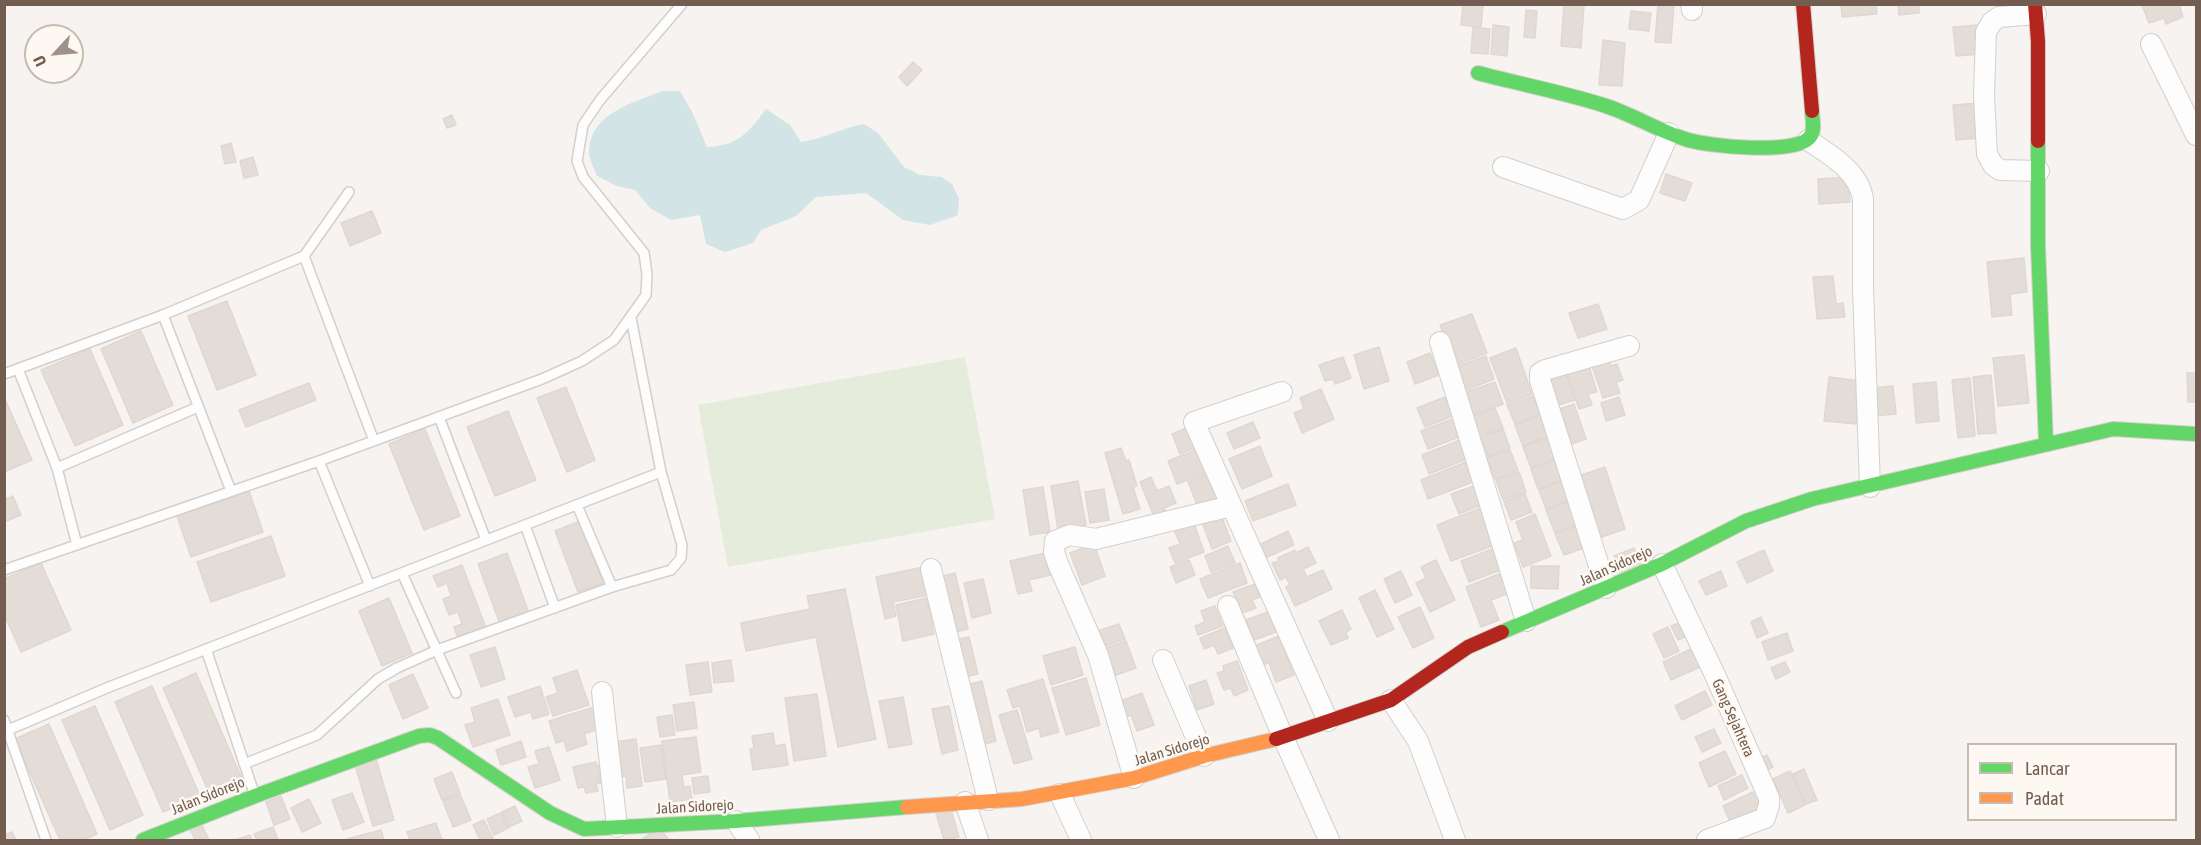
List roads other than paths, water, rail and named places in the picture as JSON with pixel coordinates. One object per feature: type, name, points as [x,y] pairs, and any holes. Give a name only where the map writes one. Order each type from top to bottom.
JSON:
[{"type":"street","points":[[1478,73],[1605,105],[1669,134],[1691,141],[1757,148],[1795,146],[1808,140],[1813,129],[1803,4]]},
{"type":"street","points":[[2039,171],[2000,170],[1993,165],[1987,154],[1984,95],[1986,32],[1992,22],[1999,17],[2036,9],[2038,41],[2039,171],[2038,246],[2046,443]]},
{"type":"street","points":[[2151,44],[2196,135]]},
{"type":"street","points":[[1503,167],[1623,209],[1639,200],[1669,134]]},
{"type":"street","points":[[1808,140],[1849,171],[1861,187],[1870,487]]},
{"type":"street","points":[[1440,342],[1526,621]]},
{"type":"street","points":[[1606,588],[1540,380],[1540,373],[1629,346]]},
{"type":"street","points":[[1282,392],[1194,422],[1328,721]]},
{"type":"street","name":"Jalan Sidorejo","points":[[142,840],[419,736],[430,735],[588,835],[617,827],[736,821],[1022,799],[1060,794],[1134,778],[1204,756],[1283,737],[1391,700],[1468,647],[1662,564],[1746,521],[1812,499],[2113,429],[2196,434]]},
{"type":"street","points":[[1134,778],[1098,655],[1058,564],[1054,552],[1055,542],[1070,535],[1096,539],[1231,506]]},
{"type":"street","name":"Gang Sejahtera","points":[[1662,564],[1715,675],[1769,798],[1765,818],[1717,839]]},
{"type":"street","points":[[931,569],[988,800]]},
{"type":"street","points":[[1228,606],[1329,840]]},
{"type":"street","points":[[1163,660],[1204,756]]},
{"type":"street","points":[[602,692],[617,827]]},
{"type":"street","points":[[1391,700],[1418,741],[1455,840]]},
{"type":"street","points":[[1060,794],[1081,840]]},
{"type":"street","points":[[965,802],[978,840]]},
{"type":"street","points":[[736,821],[749,840]]},
{"type":"lane","points":[[4,570],[319,461],[542,379],[582,361],[614,340],[646,295],[647,274],[644,253],[583,177],[577,161],[583,125],[600,100],[682,4]]},
{"type":"lane","points":[[4,374],[163,315],[303,256],[349,192]]},
{"type":"lane","points":[[303,256],[374,441]]},
{"type":"lane","points":[[163,315],[231,491]]},
{"type":"lane","points":[[244,764],[317,735],[378,679],[397,668],[437,650],[612,587],[671,570],[681,558],[682,545],[661,472],[631,318]]},
{"type":"lane","points":[[18,369],[57,468],[78,545]]},
{"type":"lane","points":[[57,468],[198,407]]},
{"type":"lane","points":[[439,417],[486,540]]},
{"type":"lane","points":[[319,461],[370,586]]},
{"type":"lane","points":[[8,730],[206,649],[661,472]]},
{"type":"lane","points":[[577,505],[612,587]]},
{"type":"lane","points":[[525,525],[555,608]]},
{"type":"lane","points":[[402,573],[456,693]]},
{"type":"lane","points":[[206,649],[255,796]]},
{"type":"lane","points":[[4,720],[46,840]]}]
